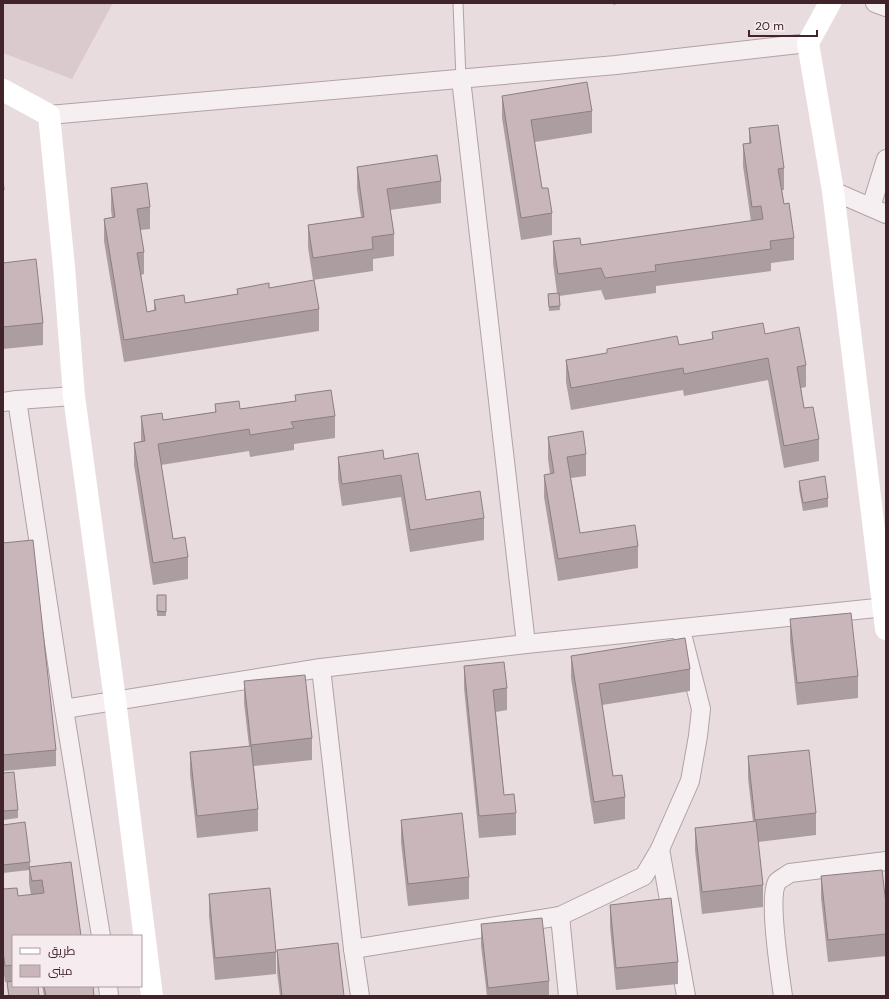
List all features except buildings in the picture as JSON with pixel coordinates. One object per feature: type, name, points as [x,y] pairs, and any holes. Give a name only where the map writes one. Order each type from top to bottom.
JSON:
[{"type":"street","points":[[830,3],[808,43],[833,191],[886,628]]},
{"type":"street","points":[[875,3],[886,7]]},
{"type":"street","points":[[3,90],[49,115],[616,65],[808,43]]},
{"type":"street","points":[[461,79],[526,644]]},
{"type":"street","points":[[49,115],[64,266],[74,396],[115,700],[152,996]]},
{"type":"street","points":[[833,191],[878,210],[886,159]]},
{"type":"street","points":[[74,396],[10,401],[64,708],[101,935]]},
{"type":"street","points":[[64,708],[321,668],[526,644],[884,607]]},
{"type":"street","points":[[352,949],[560,916],[644,876],[660,849],[690,781],[698,736],[701,709],[681,628]]},
{"type":"street","points":[[321,668],[352,949],[360,996]]},
{"type":"street","points":[[660,849],[686,996]]},
{"type":"street","points":[[783,996],[774,919],[774,895],[778,882],[790,873],[886,861]]},
{"type":"street","points":[[560,916],[568,996]]},
{"type":"lane","points":[[458,3],[461,79]]},
{"type":"shaded area","points":[[3,3],[113,3],[72,79],[3,53]]}]
